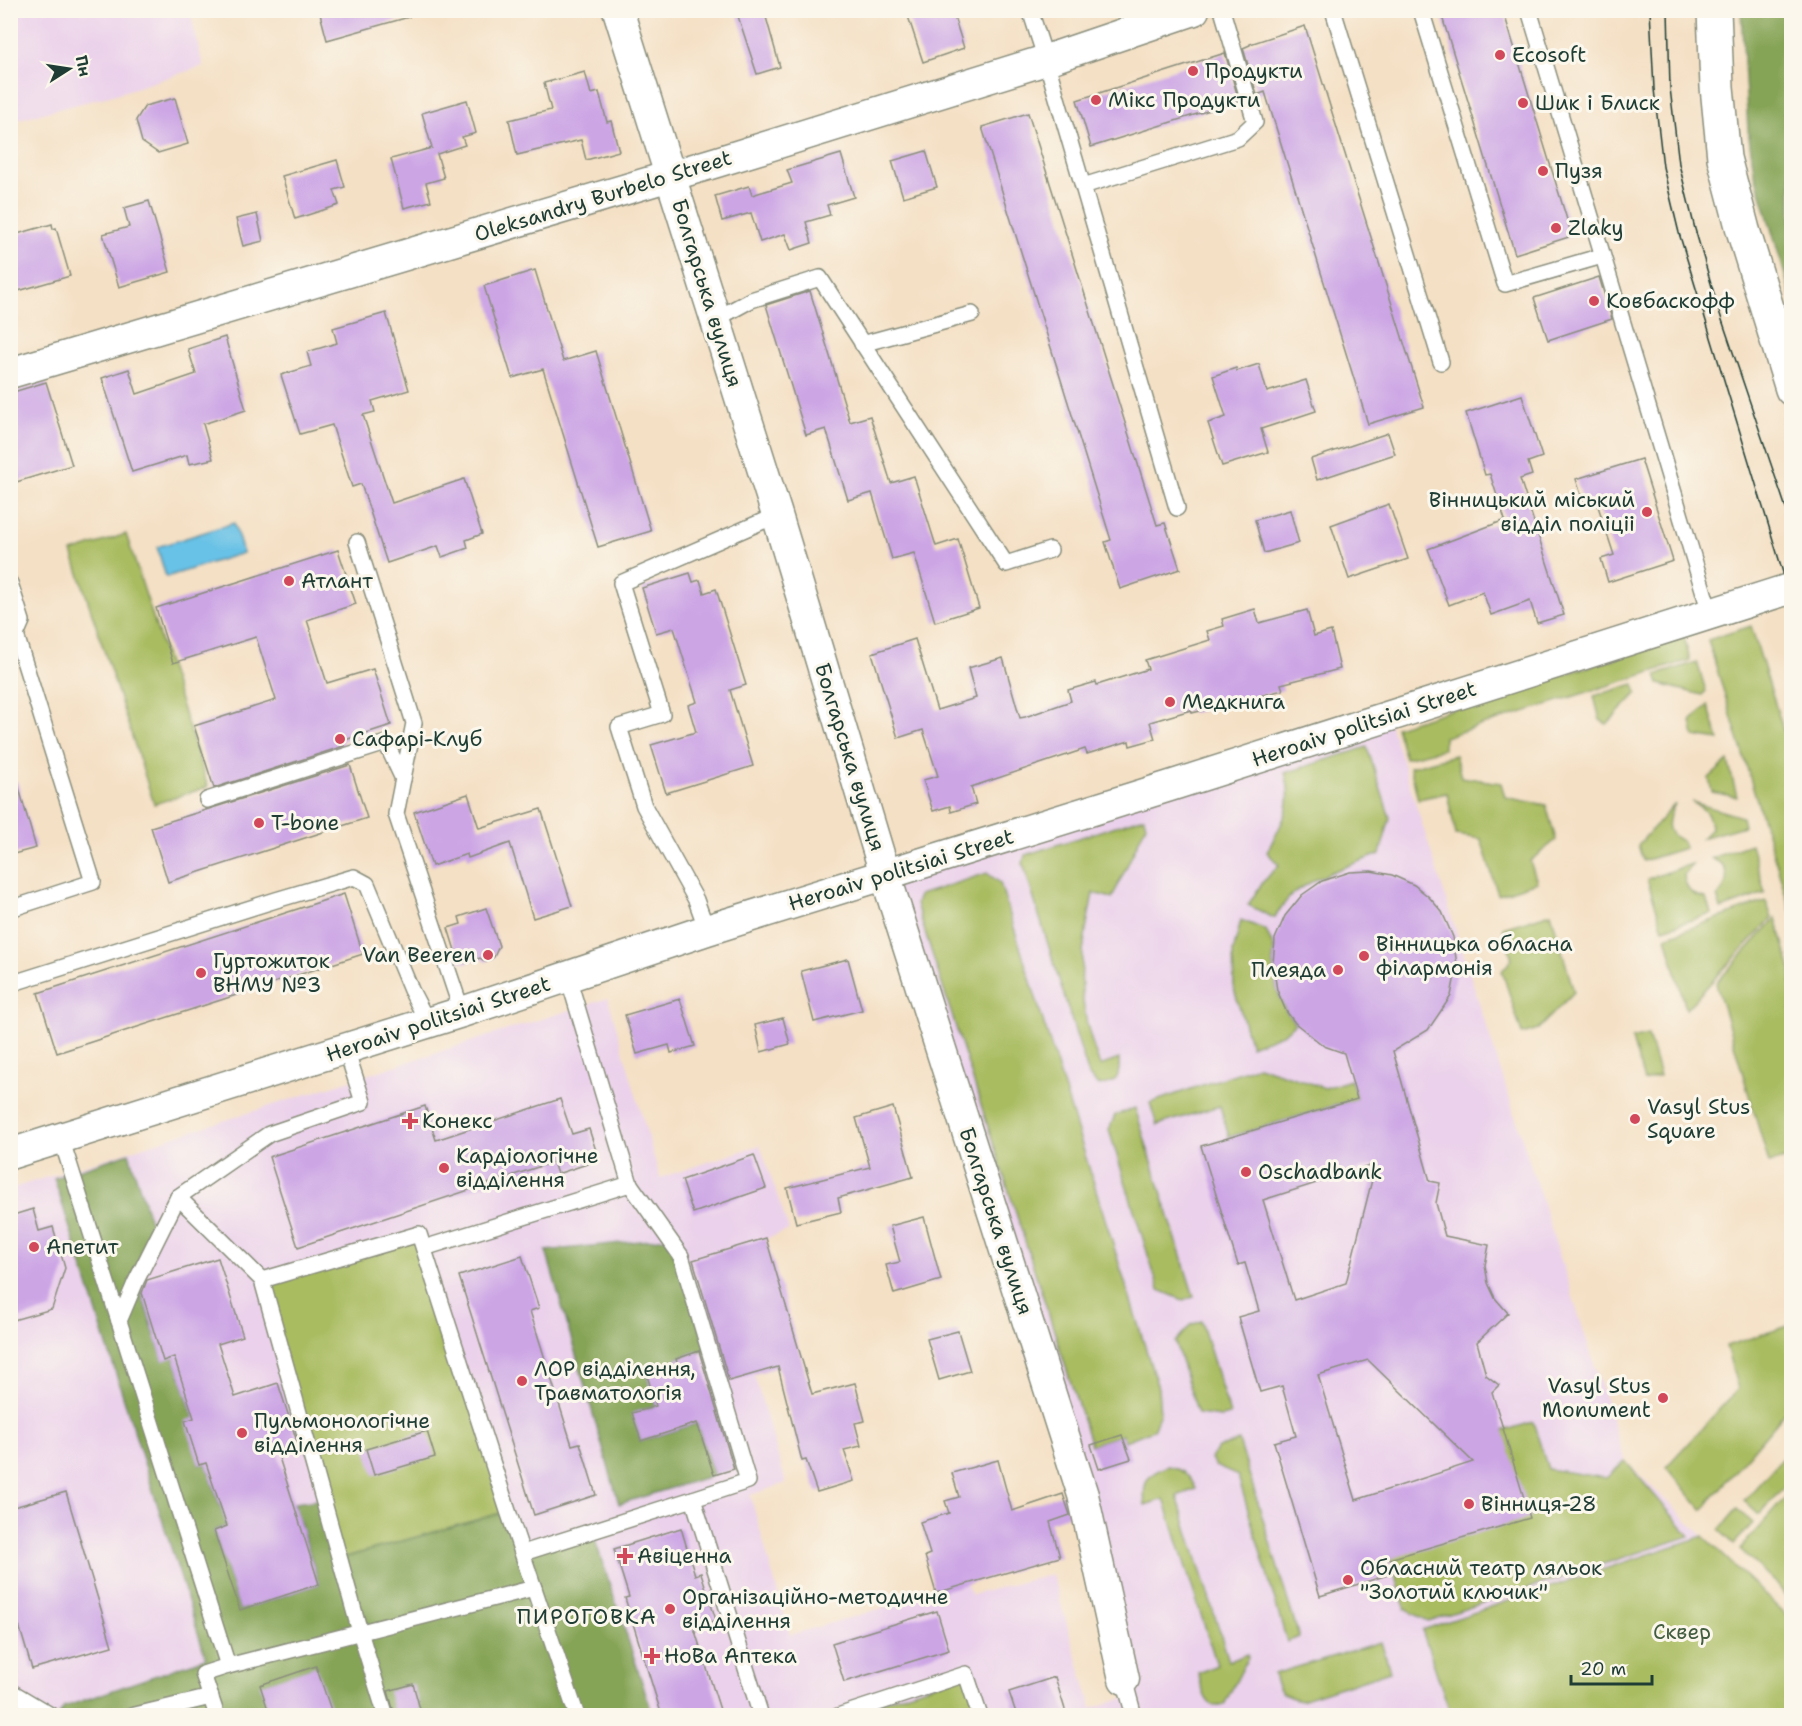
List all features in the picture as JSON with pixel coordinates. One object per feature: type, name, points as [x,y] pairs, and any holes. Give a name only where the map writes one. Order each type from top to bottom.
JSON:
[{"type":"main road","points":[[1714,10],[1717,87],[1724,158],[1743,230],[1791,389]]},
{"type":"street","name":"Болгарська вулиця","points":[[618,10],[777,515],[885,874],[1083,1495],[1124,1679]]},
{"type":"street","name":"Oleksandry Burbelo Street","points":[[10,373],[671,176],[1046,60],[1184,12]]},
{"type":"street","name":"Heroaiv politsiai Street","points":[[11,1151],[61,1138],[428,1023],[707,930],[1170,786],[1791,588]]},
{"type":"lane","points":[[1030,10],[1177,508]]},
{"type":"lane","points":[[1083,186],[1238,138],[1255,122],[1222,10]]},
{"type":"lane","points":[[1333,10],[1441,362]]},
{"type":"lane","points":[[1421,10],[1505,284],[1602,256]]},
{"type":"lane","points":[[1529,10],[1710,613]]},
{"type":"lane","points":[[716,319],[751,300],[820,278],[1006,564],[1050,550]]},
{"type":"lane","points":[[862,344],[972,314]]},
{"type":"lane","points":[[707,930],[696,900],[644,806],[619,727],[662,714],[621,583],[777,515]]},
{"type":"lane","points":[[357,542],[414,723],[396,814],[462,1012]]},
{"type":"lane","points":[[10,583],[22,621],[16,635],[93,882],[10,909]]},
{"type":"lane","points":[[207,800],[386,742],[403,779]]},
{"type":"lane","points":[[10,984],[354,877],[367,884],[411,990],[428,1023]]},
{"type":"lane","points":[[523,1553],[748,1481],[681,1256],[630,1184],[568,977]]},
{"type":"lane","points":[[119,1321],[136,1281],[178,1197],[269,1134],[363,1102],[345,1049]]},
{"type":"lane","points":[[61,1138],[228,1666]]},
{"type":"lane","points":[[424,1248],[630,1184]]},
{"type":"lane","points":[[178,1197],[262,1280],[360,1632],[386,1716]]},
{"type":"lane","points":[[262,1280],[419,1234],[577,1716]]},
{"type":"lane","points":[[693,1499],[761,1716]]},
{"type":"lane","points":[[217,1716],[203,1674],[534,1588]]},
{"type":"lane","points":[[838,1716],[966,1674],[980,1716]]},
{"type":"lane","points":[[1124,1679],[1134,1716]]},
{"type":"lane","points":[[10,1691],[52,1716]]},
{"type":"lane","points":[[131,1716],[211,1697]]},
{"type":"shaded area","points":[[11,10],[190,11],[203,66],[113,95],[11,121]]},
{"type":"shaded area","points":[[1388,717],[1625,1461],[1703,1536],[1423,1630],[1451,1715],[11,1715],[10,1189],[608,998],[660,1178],[760,1145],[789,1230],[766,1239],[802,1359],[754,1374],[786,1483],[750,1495],[790,1635],[966,1584],[972,1595],[1052,1574],[1092,1708],[1128,1697],[885,874]]},
{"type":"green space","points":[[1741,11],[1791,11],[1791,295],[1754,171],[1748,130]]},
{"type":"green space","points":[[126,534],[208,787],[154,804],[72,552]]},
{"type":"green space","points":[[1751,626],[1791,755],[1791,912],[1708,640]]},
{"type":"green space","points":[[1684,637],[1690,660],[1444,737],[1444,749],[1405,758],[1396,727]]},
{"type":"green space","points":[[1697,662],[1706,691],[1702,695],[1659,684],[1656,675]]},
{"type":"green space","points":[[1634,684],[1637,693],[1607,724],[1600,720],[1594,696]]},
{"type":"green space","points":[[1708,705],[1719,740],[1694,736],[1691,721]]},
{"type":"green space","points":[[1367,747],[1390,818],[1380,854],[1334,871],[1301,888],[1289,897],[1274,918],[1248,905],[1262,883],[1279,865],[1267,852],[1282,823],[1288,805],[1289,795],[1285,773]]},
{"type":"green space","points":[[1455,755],[1461,777],[1501,783],[1505,797],[1546,805],[1556,840],[1530,861],[1537,882],[1498,895],[1481,839],[1456,835],[1447,793],[1418,799],[1410,767]]},
{"type":"green space","points":[[1728,761],[1737,797],[1712,792],[1709,778]]},
{"type":"green space","points":[[1692,802],[1742,817],[1744,826],[1702,838],[1711,829],[1709,819],[1703,810]]},
{"type":"green space","points":[[1675,804],[1668,826],[1672,834],[1682,841],[1685,848],[1643,861],[1638,845]]},
{"type":"green space","points":[[1144,817],[1146,825],[1112,898],[1093,893],[1083,950],[1082,994],[1093,1045],[1100,1066],[1119,1059],[1119,1071],[1114,1081],[1098,1085],[1089,1076],[1023,864],[1025,855]]},
{"type":"green space","points":[[1751,844],[1765,893],[1721,909],[1717,897],[1725,886],[1726,875],[1722,865],[1711,858]]},
{"type":"green space","points":[[1692,864],[1684,875],[1686,885],[1693,894],[1706,898],[1711,914],[1663,929],[1647,879]]},
{"type":"green space","points":[[987,873],[1000,883],[1158,1388],[1160,1413],[1153,1430],[1125,1441],[1122,1435],[1091,1445],[916,904],[919,895]]},
{"type":"green space","points":[[1766,901],[1772,918],[1686,1009],[1666,937]]},
{"type":"green space","points":[[1551,913],[1574,992],[1538,1029],[1522,1034],[1502,971],[1512,959],[1503,928]]},
{"type":"green space","points":[[1776,918],[1791,970],[1792,1157],[1769,1163],[1716,983]]},
{"type":"green space","points":[[1241,920],[1266,930],[1274,948],[1273,964],[1277,990],[1286,1011],[1295,1023],[1284,1033],[1251,1046],[1234,989],[1233,952]]},
{"type":"green space","points":[[1648,1035],[1660,1076],[1644,1081],[1632,1039]]},
{"type":"green space","points":[[1258,1066],[1325,1088],[1351,1080],[1357,1099],[1229,1137],[1220,1106],[1157,1125],[1150,1103]]},
{"type":"green space","points":[[1135,1108],[1194,1297],[1183,1300],[1159,1290],[1109,1130],[1115,1115]]},
{"type":"green space","points":[[129,1153],[156,1241],[138,1283],[163,1360],[174,1357],[194,1418],[199,1465],[206,1463],[227,1526],[214,1531],[240,1610],[319,1584],[294,1503],[323,1499],[339,1559],[508,1511],[523,1553],[592,1531],[653,1715],[59,1715],[64,1707],[206,1658],[54,1178]]},
{"type":"green space","points":[[419,1234],[508,1511],[339,1559],[262,1280]]},
{"type":"green space","points":[[668,1238],[707,1349],[678,1358],[668,1369],[647,1375],[656,1406],[633,1413],[641,1441],[697,1423],[714,1475],[619,1504],[546,1251]]},
{"type":"green space","points":[[1201,1321],[1230,1415],[1221,1417],[1198,1414],[1175,1342],[1191,1325]]},
{"type":"green space","points":[[1791,1325],[1791,1405],[1702,1510],[1666,1467],[1738,1389],[1726,1346]]},
{"type":"green space","points":[[1533,1422],[1548,1469],[1606,1478],[1625,1461],[1690,1536],[1428,1621],[1405,1609],[1391,1558],[1503,1431]]},
{"type":"green space","points":[[1239,1441],[1299,1637],[1287,1642],[1238,1476],[1215,1466],[1211,1458],[1218,1448]]},
{"type":"green space","points":[[1781,1459],[1791,1468],[1791,1478],[1759,1515],[1744,1501]]},
{"type":"green space","points":[[1168,1466],[1185,1474],[1196,1489],[1177,1496],[1229,1661],[1247,1654],[1248,1658],[1224,1705],[1212,1705],[1203,1691],[1198,1673],[1217,1665],[1164,1499],[1145,1505],[1145,1485],[1155,1472]]},
{"type":"green space","points":[[1791,1491],[1791,1603],[1776,1583],[1740,1549]]},
{"type":"green space","points":[[1737,1509],[1753,1523],[1734,1544],[1719,1530]]},
{"type":"green space","name":"Сквер","points":[[1703,1536],[1791,1620],[1791,1715],[1451,1715],[1422,1630]]},
{"type":"green space","points":[[1381,1642],[1390,1671],[1301,1700],[1283,1693],[1274,1674]]},
{"type":"green space","points":[[966,1674],[980,1716],[838,1716]]},
{"type":"water","points":[[234,523],[243,553],[166,577],[157,547]]},
{"type":"building","points":[[319,10],[408,10],[409,17],[327,40]]},
{"type":"building","points":[[736,10],[764,10],[780,67],[757,74]]},
{"type":"building","points":[[906,10],[952,10],[964,48],[923,62]]},
{"type":"building","points":[[1440,10],[1503,10],[1572,236],[1515,254]]},
{"type":"building","points":[[1305,26],[1424,407],[1368,424],[1265,92],[1257,95],[1243,48]]},
{"type":"building","points":[[1225,53],[1239,101],[1091,147],[1077,100]]},
{"type":"building","points":[[585,72],[591,94],[599,92],[607,122],[611,121],[619,151],[586,160],[581,140],[517,155],[509,120],[551,110],[544,83]]},
{"type":"building","points":[[175,98],[188,144],[158,153],[142,142],[136,120],[145,106]]},
{"type":"building","points":[[467,100],[476,133],[462,137],[465,145],[437,154],[444,178],[426,183],[431,201],[404,208],[391,159],[432,148],[422,113]]},
{"type":"building","points":[[1028,113],[1157,525],[1165,523],[1180,569],[1120,589],[1105,542],[1111,540],[982,127]]},
{"type":"building","points":[[926,151],[937,187],[903,197],[892,161]]},
{"type":"building","points":[[841,154],[854,197],[827,205],[830,215],[806,222],[812,243],[791,250],[785,234],[760,242],[751,213],[722,221],[715,196],[749,186],[752,195],[792,183],[787,170]]},
{"type":"building","points":[[337,160],[345,187],[334,190],[339,205],[295,219],[282,176]]},
{"type":"building","points":[[149,201],[170,272],[119,287],[103,234],[129,227],[124,208]]},
{"type":"building","points":[[257,214],[263,241],[243,246],[236,219]]},
{"type":"building","points":[[52,224],[53,229],[56,228],[70,276],[18,291],[16,287],[10,288],[10,236]]},
{"type":"building","points":[[535,270],[563,361],[596,351],[651,531],[598,547],[543,369],[512,378],[484,286]]},
{"type":"building","points":[[1599,277],[1612,319],[1548,340],[1534,298]]},
{"type":"building","points":[[810,291],[850,422],[870,416],[891,483],[914,476],[936,546],[958,539],[979,608],[935,622],[914,553],[892,559],[872,493],[848,500],[826,429],[806,435],[766,305]]},
{"type":"building","points":[[386,313],[409,390],[372,401],[375,412],[363,415],[392,503],[464,479],[482,534],[466,540],[468,548],[442,557],[438,546],[387,563],[361,484],[352,487],[332,425],[300,434],[281,375],[311,366],[307,352],[337,343],[333,328]]},
{"type":"building","points":[[225,337],[246,410],[203,424],[213,459],[189,464],[187,455],[132,472],[102,378],[129,369],[137,394],[196,374],[188,349]]},
{"type":"building","points":[[1259,364],[1267,392],[1306,380],[1316,411],[1261,429],[1268,452],[1222,466],[1208,423],[1226,417],[1213,376],[1236,368],[1237,371]]},
{"type":"building","points":[[46,382],[72,465],[10,484],[10,393]]},
{"type":"building","points":[[1522,395],[1542,457],[1528,462],[1532,475],[1520,479],[1564,615],[1537,623],[1530,601],[1491,615],[1483,592],[1449,605],[1428,549],[1505,520],[1490,474],[1485,475],[1466,413]]},
{"type":"building","points":[[1388,433],[1395,454],[1317,480],[1311,459]]},
{"type":"building","points":[[1641,459],[1673,561],[1608,582],[1601,559],[1614,555],[1596,500],[1584,504],[1576,479]]},
{"type":"building","points":[[1389,504],[1408,559],[1349,579],[1331,525]]},
{"type":"building","points":[[1290,510],[1299,543],[1264,553],[1255,520]]},
{"type":"building","points":[[338,550],[356,604],[307,620],[327,683],[373,669],[391,725],[342,741],[344,746],[214,788],[194,726],[276,700],[256,637],[173,663],[156,608]]},
{"type":"building","points":[[690,573],[693,582],[700,580],[704,593],[716,589],[746,685],[730,690],[753,766],[666,793],[651,745],[696,732],[688,705],[697,702],[674,628],[656,633],[642,588]]},
{"type":"building","points":[[1255,609],[1259,623],[1307,610],[1314,636],[1331,631],[1340,669],[1281,684],[1283,690],[1192,713],[1191,710],[1150,722],[1155,739],[1130,746],[1129,741],[1087,754],[1085,749],[971,787],[976,804],[951,812],[950,806],[933,811],[923,780],[938,776],[923,730],[898,738],[872,653],[915,639],[937,710],[976,698],[968,668],[1003,658],[1020,718],[1071,701],[1068,690],[1096,682],[1097,685],[1148,669],[1145,660],[1210,640],[1207,631],[1224,626],[1222,619]]},
{"type":"building","name":"T-bone","points":[[350,765],[367,818],[168,882],[151,827]]},
{"type":"building","points":[[17,781],[36,848],[10,855],[10,782]]},
{"type":"building","points":[[468,794],[479,828],[541,809],[572,906],[533,918],[510,843],[468,858],[467,854],[432,866],[414,812]]},
{"type":"building","points":[[1371,871],[1392,875],[1414,885],[1442,912],[1453,937],[1457,965],[1451,996],[1428,1030],[1393,1051],[1430,1181],[1440,1183],[1436,1203],[1445,1236],[1489,1245],[1485,1265],[1488,1283],[1495,1298],[1508,1313],[1477,1342],[1486,1375],[1499,1385],[1492,1392],[1530,1518],[1386,1560],[1391,1574],[1320,1596],[1274,1442],[1296,1436],[1282,1386],[1260,1392],[1238,1317],[1259,1311],[1245,1263],[1238,1265],[1201,1146],[1357,1099],[1344,1053],[1324,1046],[1295,1023],[1286,1011],[1277,990],[1273,964],[1275,939],[1285,916],[1302,895],[1322,881],[1350,872]],"holes":[[[1376,1164],[1346,1283],[1294,1300],[1263,1200]],[[1368,1360],[1473,1462],[1356,1500],[1318,1375]]]},
{"type":"building","name":"Гуртожиток ВНМУ №3","points":[[344,894],[363,954],[57,1053],[38,993]]},
{"type":"building","points":[[486,908],[499,946],[494,957],[486,962],[480,958],[466,963],[458,960],[448,928],[461,924],[459,917]]},
{"type":"building","points":[[848,959],[862,1010],[814,1022],[801,971]]},
{"type":"building","points":[[680,999],[695,1046],[671,1053],[669,1045],[637,1054],[625,1015]]},
{"type":"building","points":[[783,1018],[790,1044],[761,1052],[755,1025]]},
{"type":"building","name":"Кардіологічне відділення","points":[[560,1099],[572,1134],[589,1129],[599,1160],[557,1174],[553,1162],[298,1247],[269,1157],[425,1106],[436,1140]]},
{"type":"building","points":[[893,1107],[913,1177],[838,1198],[841,1212],[796,1223],[787,1188],[870,1167],[856,1118]]},
{"type":"building","points":[[754,1155],[766,1188],[693,1213],[682,1180]]},
{"type":"building","points":[[33,1209],[39,1231],[53,1227],[65,1268],[52,1309],[10,1321],[10,1216]]},
{"type":"building","points":[[924,1217],[941,1280],[894,1294],[886,1265],[900,1262],[890,1226]]},
{"type":"building","points":[[766,1238],[812,1394],[855,1383],[865,1421],[855,1423],[861,1446],[844,1450],[854,1481],[817,1492],[806,1460],[802,1461],[778,1367],[729,1381],[693,1260]]},
{"type":"building","name":"ЛОР відділення, Травматологія","points":[[522,1256],[539,1308],[530,1311],[572,1445],[580,1443],[596,1495],[534,1515],[459,1276]]},
{"type":"building","name":"Пульмонологічне відділення","points":[[218,1258],[243,1336],[218,1344],[235,1397],[278,1383],[298,1445],[277,1451],[319,1584],[240,1610],[214,1531],[227,1526],[206,1463],[199,1465],[185,1421],[194,1418],[174,1357],[163,1361],[142,1293],[147,1280]]},
{"type":"building","points":[[958,1331],[970,1371],[939,1380],[927,1339]]},
{"type":"building","points":[[699,1351],[734,1469],[714,1475],[697,1423],[641,1441],[632,1413],[656,1406],[647,1375],[678,1366],[676,1359]]},
{"type":"building","points":[[427,1431],[435,1457],[374,1475],[366,1449]]},
{"type":"building","points":[[1122,1435],[1131,1459],[1099,1469],[1091,1445]]},
{"type":"building","points":[[998,1460],[1012,1511],[1063,1494],[1070,1515],[1050,1522],[1060,1557],[936,1593],[925,1556],[930,1554],[920,1522],[949,1513],[945,1501],[959,1497],[952,1473]]},
{"type":"building","points":[[66,1492],[112,1646],[32,1669],[10,1595],[10,1508]]},
{"type":"building","points":[[681,1528],[695,1575],[701,1573],[716,1620],[694,1628],[722,1716],[662,1716],[625,1598],[629,1597],[614,1549]]},
{"type":"building","points":[[937,1611],[949,1650],[844,1682],[832,1643]]},
{"type":"building","points":[[316,1666],[333,1716],[270,1716],[260,1685]]},
{"type":"building","points":[[1055,1677],[1067,1716],[1017,1716],[1009,1692]]},
{"type":"building","points":[[413,1684],[422,1716],[395,1716],[388,1691]]},
{"type":"tram line","points":[[1650,10],[1654,89],[1663,167],[1679,233],[1792,602]]},
{"type":"tram line","points":[[1668,10],[1670,88],[1679,164],[1720,314],[1792,526]]},
{"type":"place","name":"Ecosoft","points":[[1500,55]]},
{"type":"place","name":"Продукти","points":[[1193,71]]},
{"type":"place","name":"Мікс Продукти","points":[[1096,100]]},
{"type":"place","name":"Шик і Блиск","points":[[1523,103]]},
{"type":"place","name":"Пузя","points":[[1543,171]]},
{"type":"place","name":"Zlaky","points":[[1556,228]]},
{"type":"place","name":"Ковбаскофф","points":[[1594,301]]},
{"type":"place","name":"Вінницький міський відділ поліціі","points":[[1647,512]]},
{"type":"place","name":"Атлант","points":[[289,581]]},
{"type":"place","name":"Медкнига","points":[[1170,702]]},
{"type":"place","name":"Сафарі-Клуб","points":[[340,739]]},
{"type":"place","name":"T-bone","points":[[259,823]]},
{"type":"place","name":"Van Beeren","points":[[488,955]]},
{"type":"place","name":"Вінницька обласна філармонія","points":[[1364,956]]},
{"type":"place","name":"Плеяда","points":[[1338,970]]},
{"type":"place","name":"Гуртожиток ВНМУ №3","points":[[201,973]]},
{"type":"place","name":"Vasyl Stus Square","points":[[1635,1119]]},
{"type":"place","name":"Конекс","points":[[410,1121]]},
{"type":"place","name":"Кардіологічне відділення","points":[[444,1168]]},
{"type":"place","name":"Oschadbank","points":[[1246,1172]]},
{"type":"place","name":"Апетит","points":[[34,1247]]},
{"type":"place","name":"ЛОР відділення, Травматологія","points":[[522,1381]]},
{"type":"place","name":"Vasyl Stus Monument","points":[[1663,1398]]},
{"type":"place","name":"Пульмонологічне відділення","points":[[242,1433]]},
{"type":"place","name":"Вінниця-28","points":[[1469,1504]]},
{"type":"place","name":"Авіценна","points":[[625,1556]]},
{"type":"place","name":"Обласний театр ляльок \"Золотий ключик\"","points":[[1348,1580]]},
{"type":"place","name":"Організаційно-методичне відділення","points":[[670,1609]]},
{"type":"place","name":"НоВа Аптека","points":[[652,1656]]},
{"type":"district","name":"ПИРОГОВКА","points":[[587,1616]]}]
